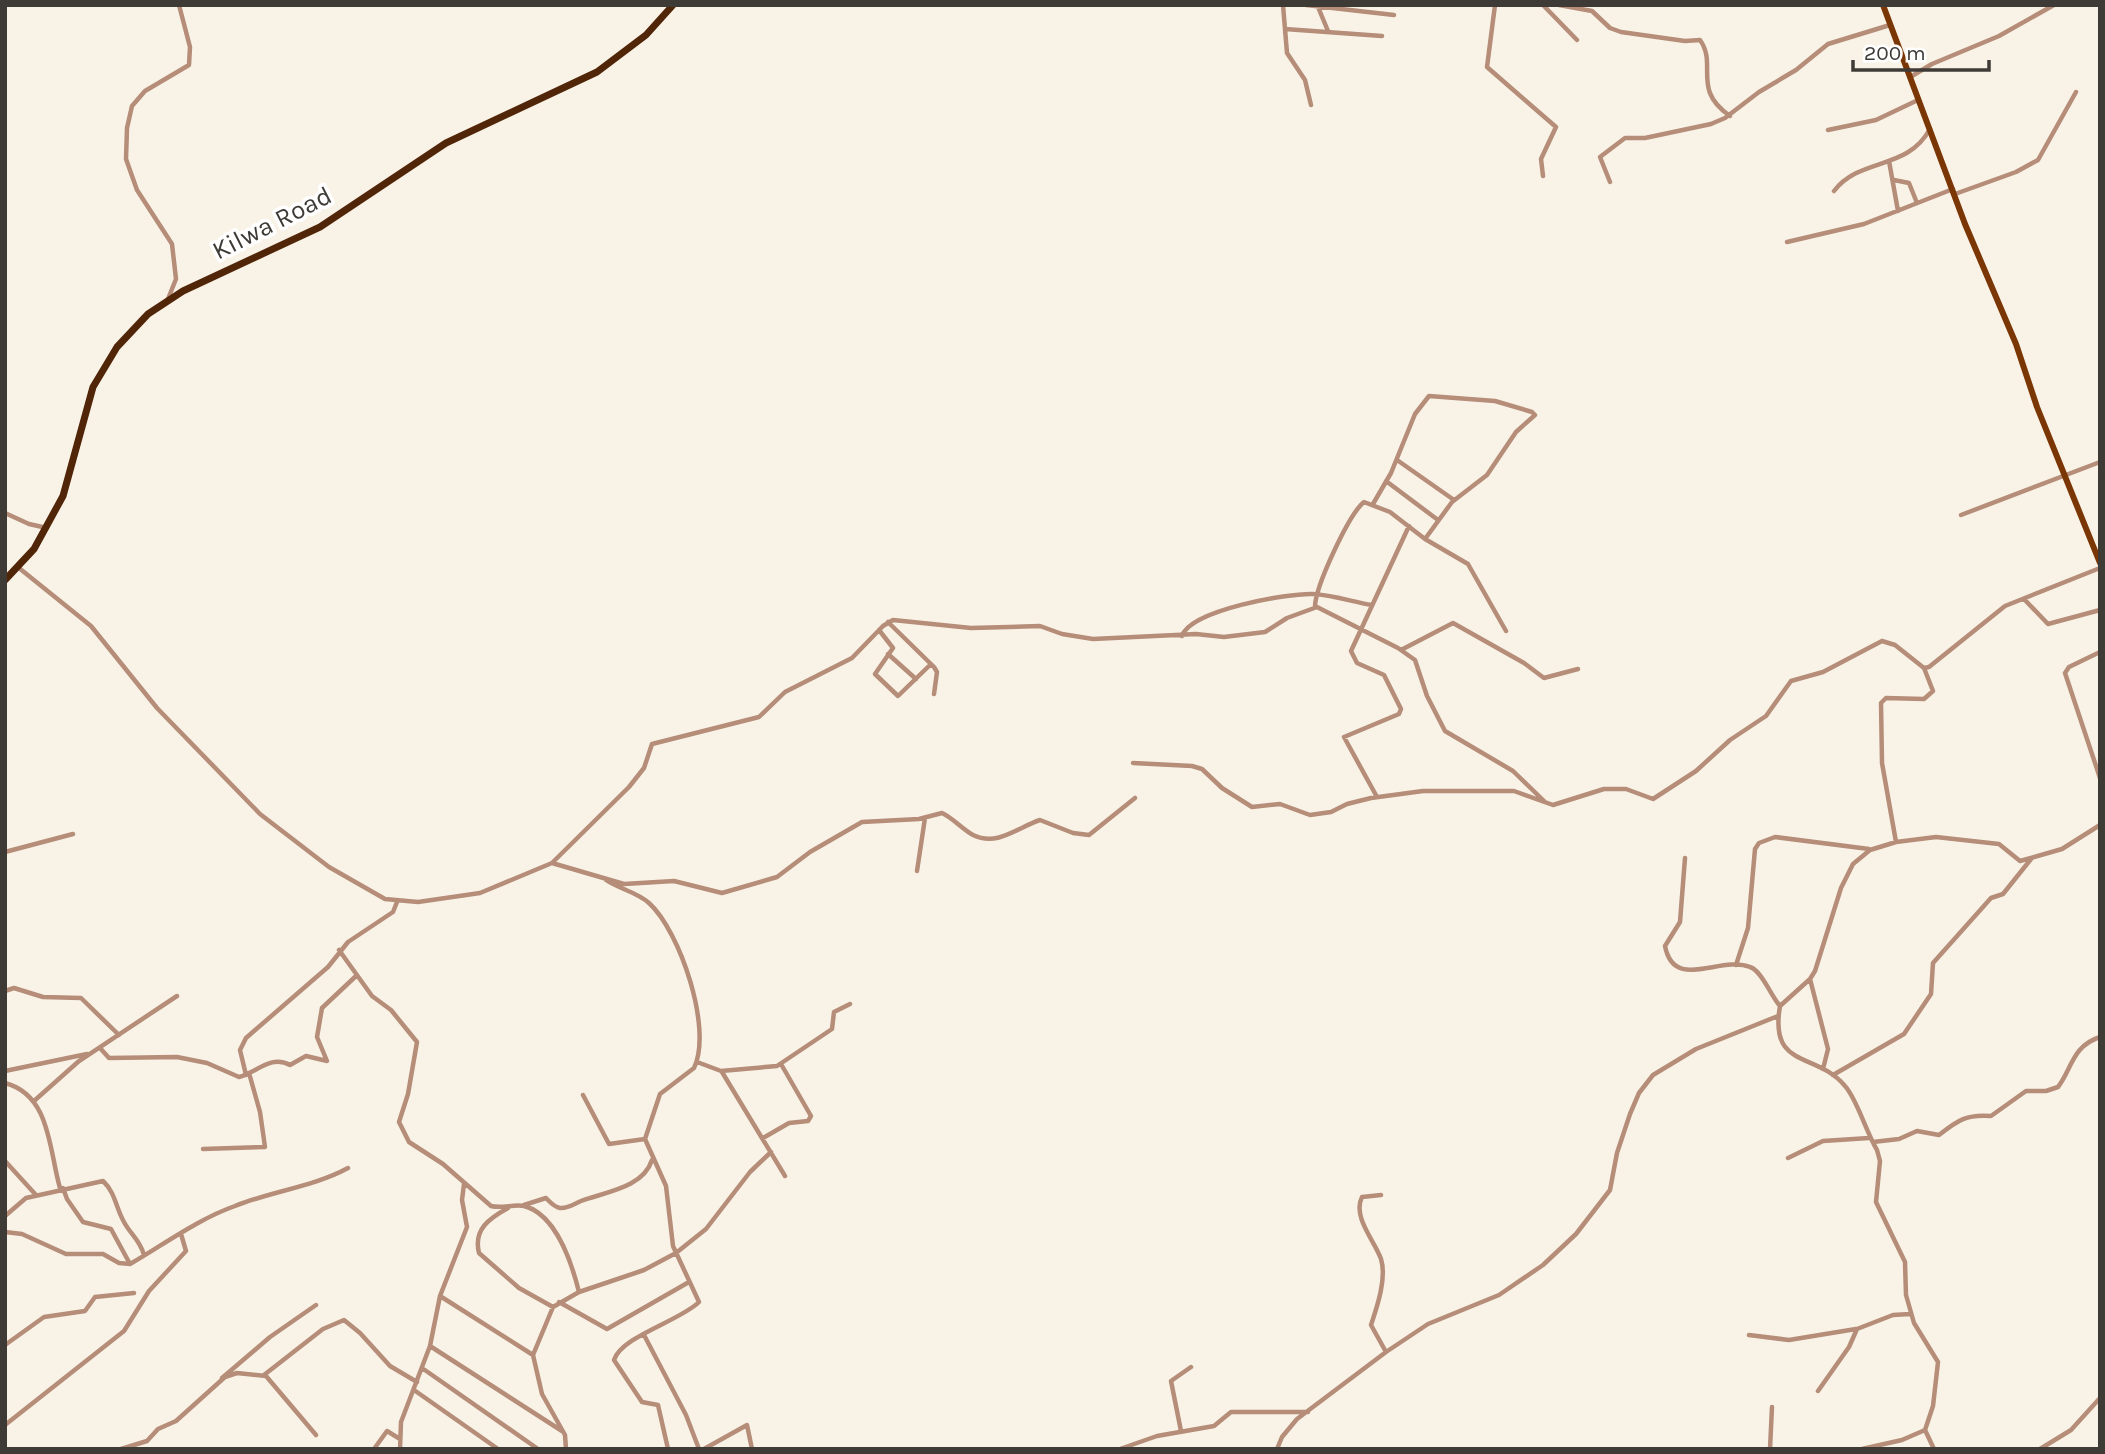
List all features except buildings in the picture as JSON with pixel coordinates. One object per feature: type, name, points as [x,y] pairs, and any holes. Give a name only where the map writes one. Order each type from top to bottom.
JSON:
[{"type":"highway","name":"Kilwa Road","points":[[5,580],[19,569],[48,528],[65,490],[93,387],[117,347],[134,327],[168,300],[320,227],[457,137],[597,72],[646,35],[673,5]]},
{"type":"main road","points":[[1883,5],[2100,565]]},
{"type":"street","points":[[168,300],[176,279],[172,244],[137,190],[126,159],[127,128],[132,106],[145,90],[189,65],[190,47],[179,5]]},
{"type":"street","points":[[1283,5],[1287,53],[1305,80],[1311,105]]},
{"type":"street","points":[[1306,5],[1394,15]]},
{"type":"street","points":[[1495,5],[1486,65],[1556,127],[1541,159],[1543,176]]},
{"type":"street","points":[[1543,5],[1577,40]]},
{"type":"street","points":[[1551,13],[1558,5],[1596,12],[1610,28],[1621,32],[1685,41],[1700,40],[1704,49],[1709,93],[1714,102],[1730,116]]},
{"type":"street","points":[[1912,76],[1932,64],[1999,36],[2054,5]]},
{"type":"street","points":[[1318,7],[1328,31]]},
{"type":"street","points":[[1610,182],[1600,157],[1623,139],[1704,126],[1730,116],[1759,92],[1796,70],[1825,46],[1890,25]]},
{"type":"street","points":[[1285,29],[1382,36]]},
{"type":"street","points":[[1787,242],[1845,229],[2016,172],[2038,160],[2076,92]]},
{"type":"street","points":[[1828,130],[1876,120],[1919,100]]},
{"type":"street","points":[[1834,191],[1850,176],[1908,154],[1931,128]]},
{"type":"street","points":[[1889,161],[1898,211]]},
{"type":"street","points":[[1894,180],[1909,183],[1917,203]]},
{"type":"street","points":[[1373,504],[1396,460],[1415,414],[1431,395],[1495,401],[1532,412],[1535,415],[1516,432],[1487,475],[1454,500],[1425,539]]},
{"type":"street","points":[[1396,460],[1454,500]]},
{"type":"street","points":[[1961,515],[2064,474],[2100,463]]},
{"type":"street","points":[[1386,481],[1438,520]]},
{"type":"street","points":[[1315,607],[1317,594],[1362,503],[1373,504],[1425,539],[1469,564],[1506,631]]},
{"type":"street","points":[[5,513],[29,524],[48,528]]},
{"type":"street","points":[[1377,797],[1344,737],[1401,711],[1384,675],[1360,665],[1352,657],[1352,648],[1409,526]]},
{"type":"street","points":[[1923,668],[1937,663],[1998,611],[2100,565]]},
{"type":"street","points":[[19,569],[91,626],[157,708],[268,821],[355,885],[375,896],[397,902],[480,893],[552,863],[632,783],[645,767],[652,744],[759,717],[785,692],[855,657],[888,622],[971,628],[1040,626],[1066,635],[1093,639],[1182,636],[1224,638],[1264,632],[1287,618],[1315,607],[1363,629],[1401,650],[1417,663],[1427,696],[1445,731],[1513,771],[1544,802]]},
{"type":"street","points":[[1182,636],[1187,627],[1195,623],[1253,602],[1317,594],[1373,605]]},
{"type":"street","points":[[2024,599],[2049,624],[2100,610]]},
{"type":"street","points":[[888,622],[937,672],[934,694]]},
{"type":"street","points":[[1401,650],[1453,623],[1544,678],[1578,668]]},
{"type":"street","points":[[879,629],[892,645],[875,674],[892,691],[901,695],[931,664]]},
{"type":"street","points":[[1133,763],[1166,763],[1198,768],[1234,797],[1252,807],[1280,804],[1307,814],[1321,814],[1377,797],[1423,791],[1502,791],[1563,804],[1604,789],[1626,789],[1648,799],[1659,797],[1696,771],[1730,740],[1766,716],[1791,681],[1823,672],[1882,641],[1895,645],[1923,668],[1933,691],[1924,699],[1886,698],[1881,703],[1882,763],[1896,842]]},
{"type":"street","points":[[2100,652],[2069,667],[2065,673],[2100,778]]},
{"type":"street","points":[[888,654],[916,680]]},
{"type":"street","points":[[552,863],[606,880],[629,884],[674,881],[722,894],[777,877],[810,852],[862,822],[925,818],[944,813],[968,832],[987,839],[1020,830],[1040,820],[1073,833],[1088,835],[1135,798]]},
{"type":"street","points":[[917,872],[925,818]]},
{"type":"street","points":[[1780,1006],[1810,979],[1821,961],[1829,920],[1841,888],[1853,864],[1870,850],[1896,842],[1929,837],[1990,842],[1999,844],[2014,859],[2031,858],[2076,842],[2100,825]]},
{"type":"street","points":[[5,852],[73,834]]},
{"type":"street","points":[[1736,965],[1748,928],[1755,849],[1759,842],[1775,836],[1870,850]]},
{"type":"street","points":[[1685,858],[1682,910],[1665,951],[1681,971],[1736,965],[1747,965],[1757,971],[1780,1006],[1781,1043],[1800,1060],[1823,1069],[1847,1087],[1880,1161],[1876,1202],[1905,1262],[1910,1314],[1938,1362],[1933,1406],[1925,1430],[1934,1449]]},
{"type":"street","points":[[1833,1075],[1904,1034],[1931,995],[1933,963],[1991,898],[2003,894],[2031,858]]},
{"type":"street","points":[[606,880],[648,902],[670,932],[687,973],[700,1023],[697,1062],[689,1074],[660,1094],[645,1139],[666,1186],[669,1229],[676,1253],[698,1297],[698,1304],[618,1351],[614,1360],[642,1402],[658,1405],[668,1449]]},
{"type":"street","points":[[203,1149],[265,1147],[240,1050],[246,1038],[331,964],[339,950],[393,912],[397,902]]},
{"type":"street","points":[[339,950],[356,976],[417,1042],[408,1094],[399,1122],[407,1140],[443,1164],[491,1206],[522,1206],[536,1211],[550,1227],[570,1265],[579,1292]]},
{"type":"street","points":[[100,1048],[109,1059],[177,1057],[207,1063],[233,1075],[247,1074],[261,1064],[281,1062],[290,1065],[306,1056],[327,1060],[317,1037],[322,1008],[356,976]]},
{"type":"street","points":[[1810,979],[1828,1049],[1823,1069]]},
{"type":"street","points":[[5,990],[14,988],[43,997],[80,998],[119,1035]]},
{"type":"street","points":[[34,1101],[70,1068],[139,1018],[177,996]]},
{"type":"street","points":[[697,1062],[721,1071],[781,1064],[832,1029],[834,1012],[850,1003]]},
{"type":"street","points":[[1277,1449],[1288,1428],[1386,1352],[1428,1324],[1488,1302],[1506,1291],[1543,1265],[1576,1234],[1610,1190],[1617,1153],[1630,1114],[1639,1093],[1653,1075],[1696,1049],[1779,1016]]},
{"type":"street","points":[[1788,1158],[1823,1141],[1899,1139],[1917,1131],[1939,1135],[1962,1117],[1978,1114],[1991,1116],[2026,1091],[2046,1091],[2058,1087],[2067,1067],[2084,1046],[2100,1037]]},
{"type":"street","points":[[5,1071],[92,1053]]},
{"type":"street","points":[[763,1138],[789,1124],[808,1121],[811,1116],[781,1064]]},
{"type":"street","points":[[721,1071],[785,1176]]},
{"type":"street","points":[[5,1083],[20,1087],[34,1101],[48,1133],[65,1196],[83,1222],[110,1228],[130,1264]]},
{"type":"street","points":[[583,1095],[607,1143],[615,1146],[645,1139]]},
{"type":"street","points":[[566,1449],[567,1441],[542,1394],[533,1355],[553,1307],[579,1292],[644,1270],[676,1253],[706,1229],[750,1172],[771,1152]]},
{"type":"street","points":[[522,1206],[544,1198],[555,1206],[567,1208],[631,1184],[643,1174],[652,1159]]},
{"type":"street","points":[[5,1161],[36,1195]]},
{"type":"street","points":[[5,1232],[22,1234],[66,1254],[103,1254],[119,1263],[130,1264],[230,1208],[272,1192],[323,1182],[348,1168]]},
{"type":"street","points":[[5,1216],[23,1199],[62,1188],[105,1181],[127,1227],[141,1242],[144,1255]]},
{"type":"street","points":[[400,1449],[401,1422],[430,1346],[440,1296],[467,1227],[462,1200],[464,1184]]},
{"type":"street","points":[[1381,1195],[1362,1197],[1360,1204],[1368,1236],[1381,1259],[1378,1306],[1371,1325],[1386,1352]]},
{"type":"street","points":[[512,1206],[484,1224],[478,1241],[479,1253],[519,1288],[553,1307]]},
{"type":"street","points":[[5,1425],[127,1327],[149,1291],[186,1251],[181,1234]]},
{"type":"street","points":[[559,1302],[607,1329],[689,1282]]},
{"type":"street","points":[[5,1345],[44,1317],[85,1311],[96,1297],[134,1293]]},
{"type":"street","points":[[440,1296],[533,1355]]},
{"type":"street","points":[[121,1449],[147,1441],[158,1429],[176,1421],[234,1365],[316,1305]]},
{"type":"street","points":[[1749,1335],[1790,1340],[1857,1329],[1893,1315],[1910,1314]]},
{"type":"street","points":[[222,1378],[237,1373],[264,1375],[323,1329],[344,1320],[353,1325],[390,1366],[417,1382]]},
{"type":"street","points":[[1818,1391],[1849,1347],[1857,1329]]},
{"type":"street","points":[[644,1335],[686,1415],[699,1449]]},
{"type":"street","points":[[430,1346],[563,1432]]},
{"type":"street","points":[[1181,1431],[1171,1381],[1191,1367]]},
{"type":"street","points":[[422,1368],[538,1449]]},
{"type":"street","points":[[264,1375],[316,1435]]},
{"type":"street","points":[[414,1390],[498,1449]]},
{"type":"street","points":[[2040,1449],[2071,1430],[2100,1398]]},
{"type":"street","points":[[1770,1449],[1772,1407]]},
{"type":"street","points":[[1120,1449],[1181,1431],[1214,1426],[1231,1412],[1308,1412]]},
{"type":"street","points":[[704,1449],[747,1425],[752,1449]]},
{"type":"street","points":[[1862,1449],[1902,1440],[1925,1430]]},
{"type":"street","points":[[374,1449],[387,1432],[401,1439]]}]
